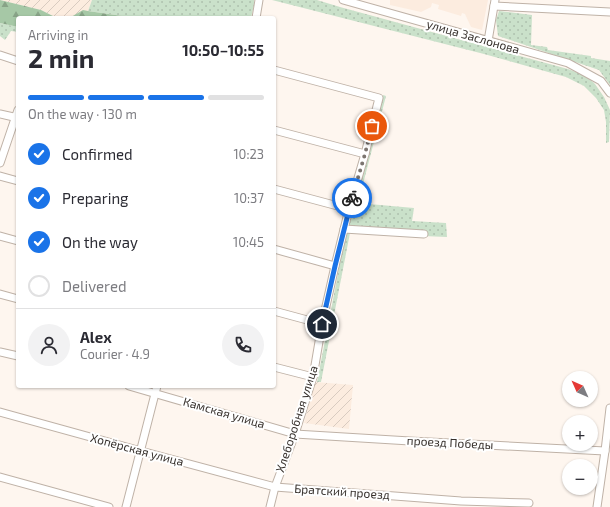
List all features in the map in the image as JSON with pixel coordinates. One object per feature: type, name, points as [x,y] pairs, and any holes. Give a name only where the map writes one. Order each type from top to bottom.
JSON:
[{"type":"street","points":[[256,16],[259,0]]},
{"type":"street","name":"улица Заслонова","points":[[343,0],[568,64],[601,81],[610,93]]},
{"type":"street","points":[[488,41],[494,3],[610,12]]},
{"type":"street","points":[[0,55],[16,60]]},
{"type":"street","name":"Хлеборобная улица","points":[[270,507],[275,487],[295,434],[313,377],[322,324],[335,266],[379,98],[276,71]]},
{"type":"street","points":[[0,114],[16,118]]},
{"type":"street","points":[[0,163],[16,121]]},
{"type":"street","points":[[276,131],[365,154]]},
{"type":"street","points":[[0,176],[16,180]]},
{"type":"street","points":[[276,190],[349,208]]},
{"type":"street","points":[[344,229],[424,234]]},
{"type":"street","points":[[0,236],[16,240]]},
{"type":"street","points":[[276,250],[335,266]]},
{"type":"street","points":[[0,294],[16,298]]},
{"type":"street","points":[[276,312],[322,324]]},
{"type":"street","points":[[0,352],[16,356]]},
{"type":"street","points":[[276,368],[313,377]]},
{"type":"street","name":"Камская улица","points":[[142,388],[156,390],[295,434]]},
{"type":"street","points":[[126,507],[156,390]]},
{"type":"street","points":[[597,507],[610,408]]},
{"type":"street","name":"Хопёрская улица","points":[[0,412],[275,487]]},
{"type":"street","name":"проезд Победы","points":[[295,434],[605,451]]},
{"type":"street","points":[[0,477],[109,507]]},
{"type":"street","name":"Братский проезд","points":[[275,487],[461,504],[529,503]]},
{"type":"shaded area","points":[[0,0],[92,0],[88,11],[83,11],[73,16],[54,16],[41,10]]},
{"type":"shaded area","points":[[390,0],[488,0],[482,30],[471,27],[465,14],[462,13],[461,16],[438,9],[439,5],[432,3],[431,7],[421,12],[390,5]]},
{"type":"shaded area","points":[[315,382],[353,385],[349,429],[304,423]]},
{"type":"green space","points":[[0,0],[41,10],[53,16],[16,16],[16,27],[0,23]]},
{"type":"green space","points":[[92,0],[254,0],[251,16],[122,16],[88,11]]},
{"type":"green space","points":[[272,0],[317,0],[568,69],[586,76],[595,84],[604,97],[610,110],[609,142],[606,143],[606,122],[604,110],[596,98],[584,86],[566,77],[484,54]]},
{"type":"green space","points":[[83,10],[123,16],[73,16]]},
{"type":"green space","points":[[499,11],[532,15],[531,45],[547,47],[548,50],[591,56],[591,58],[610,61],[610,85],[599,70],[498,36],[496,20]]},
{"type":"green space","points":[[0,23],[16,27],[16,32],[11,31],[5,40],[0,36]]},
{"type":"green space","points":[[383,95],[386,96],[358,203],[414,208],[412,221],[446,223],[447,237],[350,233],[321,382],[317,382],[348,222]]},
{"type":"way so far","points":[[352,198],[372,126]]},
{"type":"route","points":[[322,324],[352,198]]}]
